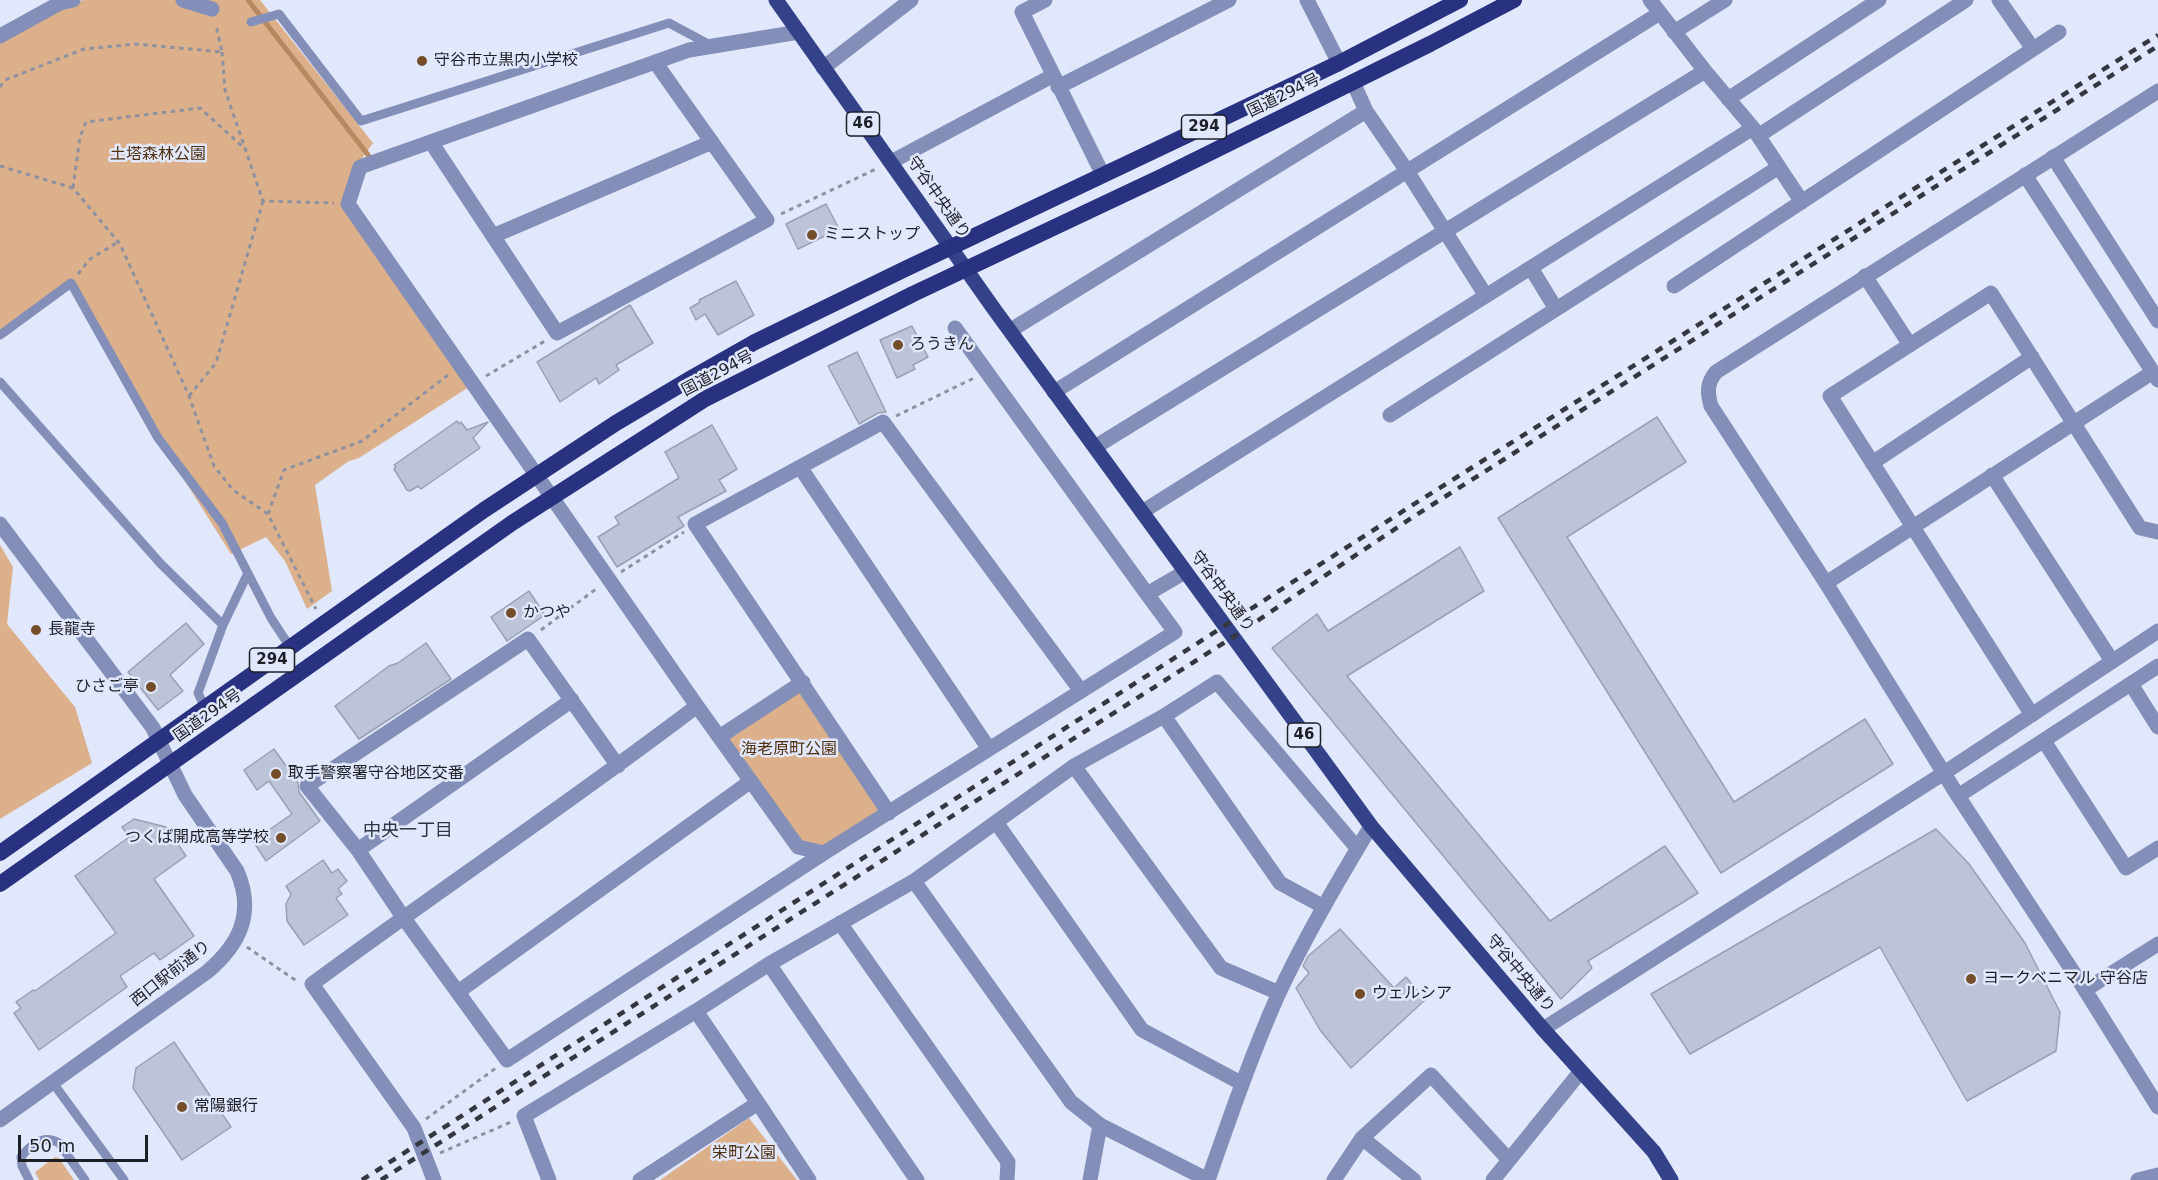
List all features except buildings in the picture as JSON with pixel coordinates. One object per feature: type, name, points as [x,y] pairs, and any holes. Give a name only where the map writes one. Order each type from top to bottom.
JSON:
[{"type":"highway","name":"国道294号","points":[[0,853],[290,647],[537,475],[616,423],[755,342],[1339,63],[1460,0]]},
{"type":"highway","name":"国道294号","points":[[0,884],[512,523],[705,399],[965,268],[1163,176],[1514,0]]},
{"type":"main road","name":"守谷中央通り","points":[[776,0],[1054,392],[1371,826],[1543,1029],[1654,1152],[1671,1180]]},
{"type":"street","points":[[0,36],[60,3],[73,0]]},
{"type":"street","points":[[183,0],[212,9]]},
{"type":"street","points":[[823,68],[911,0]]},
{"type":"street","points":[[1045,0],[1022,12],[1103,175]]},
{"type":"street","points":[[891,162],[1055,81],[1229,0]]},
{"type":"street","points":[[1307,0],[1339,63]]},
{"type":"street","points":[[1650,0],[1756,132],[1802,202]]},
{"type":"street","points":[[1674,32],[1725,0]]},
{"type":"street","points":[[1728,99],[1879,0]]},
{"type":"street","points":[[1142,512],[1531,268],[1756,132],[1966,0]]},
{"type":"street","points":[[1999,0],[2033,49]]},
{"type":"street","points":[[1054,392],[1660,13]]},
{"type":"street","points":[[799,32],[689,50],[360,167],[348,204],[472,385],[798,847],[824,854]]},
{"type":"street","points":[[1674,286],[2059,32]]},
{"type":"street","points":[[431,142],[557,333],[767,220],[655,62]]},
{"type":"street","points":[[1095,447],[1705,71]]},
{"type":"street","points":[[1353,82],[1366,111],[1446,230],[1486,296]]},
{"type":"street","points":[[2158,91],[1716,372],[1709,381],[1707,394],[1711,406],[2158,1107]]},
{"type":"street","points":[[1011,330],[1366,111]]},
{"type":"street","points":[[492,236],[712,142]]},
{"type":"street","points":[[2053,157],[2158,321]]},
{"type":"street","points":[[1390,415],[1779,167]]},
{"type":"street","points":[[1826,583],[2074,423],[2155,376],[2025,175]]},
{"type":"street","points":[[1531,268],[1556,309]]},
{"type":"street","points":[[1865,276],[1910,345]]},
{"type":"street","points":[[2032,715],[1830,396],[1991,293],[2140,528],[2158,532]]},
{"type":"street","points":[[618,766],[528,639],[307,786],[358,850],[507,1060],[824,854],[1175,632],[956,328]]},
{"type":"street","points":[[1872,463],[2032,357]]},
{"type":"street","points":[[889,813],[695,524],[884,422],[1081,691]]},
{"type":"street","points":[[800,467],[989,749]]},
{"type":"street","points":[[1992,475],[2112,661]]},
{"type":"street","name":"西口駅前通り","points":[[0,524],[151,726],[184,795],[237,871],[242,884],[245,905],[242,924],[236,940],[223,958],[207,972],[0,1120]]},
{"type":"street","points":[[1148,594],[1185,572]]},
{"type":"street","points":[[1543,1029],[1944,773],[2158,631]]},
{"type":"street","points":[[1958,796],[2158,666]]},
{"type":"street","points":[[720,737],[803,682]]},
{"type":"street","points":[[549,1180],[524,1116],[769,964],[914,881],[1074,766],[1164,716],[1217,682],[1357,848]]},
{"type":"street","points":[[2132,684],[2158,727]]},
{"type":"street","points":[[358,850],[572,700]]},
{"type":"street","points":[[434,1180],[414,1128],[312,984],[403,916],[618,766],[697,706]]},
{"type":"street","points":[[1164,716],[1280,883],[1324,907]]},
{"type":"street","points":[[2044,741],[2126,868],[2158,848]]},
{"type":"street","points":[[1074,766],[1221,968],[1279,993]]},
{"type":"street","points":[[458,992],[751,781]]},
{"type":"street","points":[[996,822],[1142,1030],[1241,1083]]},
{"type":"street","points":[[914,881],[1071,1102],[1100,1125],[1208,1180],[1241,1083],[1279,993],[1324,907],[1371,826]]},
{"type":"street","points":[[840,923],[1008,1162],[1007,1180]]},
{"type":"street","points":[[2085,990],[2158,944]]},
{"type":"street","points":[[769,964],[917,1180]]},
{"type":"street","points":[[696,1011],[809,1180]]},
{"type":"street","points":[[1494,1180],[1581,1071]]},
{"type":"street","points":[[1334,1180],[1362,1138],[1431,1075],[1509,1160]]},
{"type":"street","points":[[640,1180],[758,1103]]},
{"type":"street","points":[[1090,1180],[1100,1125]]},
{"type":"street","points":[[1362,1138],[1414,1180]]},
{"type":"street","points":[[2138,1180],[2158,1175]]},
{"type":"lane","points":[[251,22],[279,14],[361,121],[669,23],[714,47]]},
{"type":"lane","points":[[0,335],[71,283],[158,438],[222,523],[271,618],[290,647]]},
{"type":"lane","points":[[0,382],[160,563],[222,625]]},
{"type":"lane","points":[[205,708],[198,693],[222,625],[248,573]]},
{"type":"lane","points":[[53,1083],[124,1180]]},
{"type":"lane","points":[[28,1180],[22,1166],[21,1156],[38,1141],[46,1139],[59,1143],[85,1180]]},
{"type":"path","points":[[189,396],[216,363],[263,201],[225,90],[222,52],[212,9]]},
{"type":"path","points":[[0,87],[5,80],[84,49],[136,44],[222,52]]},
{"type":"path","points":[[73,189],[80,137],[86,122],[200,108],[245,149]]},
{"type":"path","points":[[767,220],[891,162]]},
{"type":"path","points":[[0,166],[73,189],[118,242],[189,396],[214,466],[232,490],[268,514],[317,611]]},
{"type":"path","points":[[263,201],[348,204]]},
{"type":"path","points":[[71,283],[90,259],[118,242]]},
{"type":"path","points":[[472,385],[557,333]]},
{"type":"path","points":[[268,514],[284,470],[362,441],[461,367]]},
{"type":"path","points":[[884,422],[987,372]]},
{"type":"path","points":[[528,639],[610,579],[695,524]]},
{"type":"path","points":[[236,940],[296,982],[312,984]]},
{"type":"path","points":[[414,1128],[507,1060]]},
{"type":"path","points":[[426,1159],[524,1116]]},
{"type":"green space","name":"土塔森林公園","points":[[84,0],[260,0],[373,143],[358,164],[348,204],[472,385],[359,458],[349,461],[315,485],[332,591],[307,609],[285,561],[266,537],[231,554],[132,397],[68,286],[0,334],[0,36],[50,8]]},
{"type":"green space","points":[[0,545],[13,567],[7,624],[75,707],[92,763],[0,819]]},
{"type":"green space","name":"海老原町公園","points":[[803,682],[889,813],[824,853],[798,847],[719,737]]},
{"type":"green space","name":"栄町公園","points":[[749,1118],[797,1180],[660,1180]]},
{"type":"green space","points":[[55,1157],[59,1158],[74,1180],[39,1180],[35,1172]]},
{"type":"waterway","points":[[248,0],[372,160]]},
{"type":"railway","points":[[362,1180],[1411,506],[2158,35]]},
{"type":"railway","points":[[381,1180],[1233,637],[1416,515],[2158,46]]},
{"type":"place","name":"守谷市立黒内小学校","points":[[422,61]]},
{"type":"place","name":"ミニストップ","points":[[812,235]]},
{"type":"place","name":"ろうきん","points":[[898,345]]},
{"type":"place","name":"かつや","points":[[511,613]]},
{"type":"place","name":"長龍寺","points":[[36,630]]},
{"type":"place","name":"ひさご亭","points":[[151,687]]},
{"type":"place","name":"取手警察署守谷地区交番","points":[[276,774]]},
{"type":"place","name":"つくば開成高等学校","points":[[281,838]]},
{"type":"place","name":"ヨークベニマル 守谷店","points":[[1971,979]]},
{"type":"place","name":"ウェルシア","points":[[1360,994]]},
{"type":"place","name":"常陽銀行","points":[[182,1107]]},
{"type":"district","name":"中央一丁目","points":[[408,831]]}]
